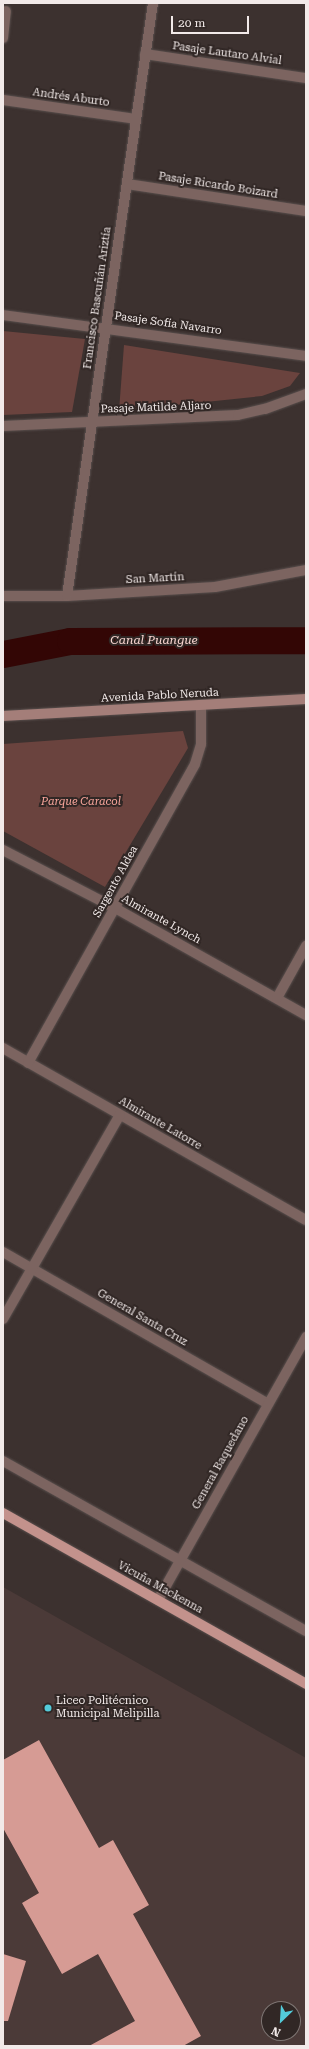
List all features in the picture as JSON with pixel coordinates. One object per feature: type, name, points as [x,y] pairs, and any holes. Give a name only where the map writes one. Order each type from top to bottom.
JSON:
[{"type":"main road","name":"Avenida Pablo Neruda","points":[[3,717],[306,699]]},
{"type":"main road","name":"Vicuña Mackenna","points":[[3,1513],[306,1684]]},
{"type":"street","name":"Francisco Bascuñán Ariztía","points":[[67,596],[153,3]]},
{"type":"street","points":[[3,38],[6,11]]},
{"type":"street","name":"Pasaje Lautaro Alvial","points":[[145,54],[306,78]]},
{"type":"street","name":"Andrés Aburto","points":[[3,100],[136,119]]},
{"type":"street","name":"Pasaje Ricardo Boizard","points":[[127,184],[306,211]]},
{"type":"street","name":"Pasaje Sofía Navarro","points":[[3,315],[306,356]]},
{"type":"street","name":"Pasaje Matilde Aljaro","points":[[3,426],[238,415],[265,409],[306,394]]},
{"type":"street","name":"San Martín","points":[[3,596],[67,596],[215,587],[306,570]]},
{"type":"street","name":"Sargento Aldea","points":[[28,1063],[195,764],[200,744],[201,706]]},
{"type":"street","name":"Almirante Lynch","points":[[3,850],[115,908],[306,1015]]},
{"type":"street","points":[[277,998],[306,946]]},
{"type":"street","name":"Almirante Latorre","points":[[3,1048],[306,1220]]},
{"type":"street","points":[[3,1319],[120,1115]]},
{"type":"street","name":"General Santa Cruz","points":[[3,1252],[268,1404]]},
{"type":"street","name":"General Baquedano","points":[[158,1600],[306,1338]]},
{"type":"street","points":[[3,1461],[306,1631]]},
{"type":"shaded area","points":[[3,1587],[306,1758],[306,2046],[3,2046]]},
{"type":"green space","points":[[3,331],[85,339],[72,412],[3,415]]},
{"type":"green space","points":[[124,345],[300,373],[290,386],[262,396],[119,411]]},
{"type":"green space","name":"Parque Caracol","points":[[183,731],[188,748],[105,887],[3,831],[3,744]]},
{"type":"building","points":[[39,1740],[99,1848],[113,1840],[149,1905],[133,1914],[201,2036],[183,2046],[89,2046],[135,2021],[98,1954],[62,1974],[22,1903],[39,1893],[3,1828],[3,1760]]},
{"type":"building","points":[[3,1954],[26,1961],[8,2021],[3,2021]]},
{"type":"waterway","name":"Canal Puangue","points":[[3,654],[70,641],[306,640]]},
{"type":"place","name":"Liceo Politécnico Municipal Melipilla","points":[[48,1708]]}]
